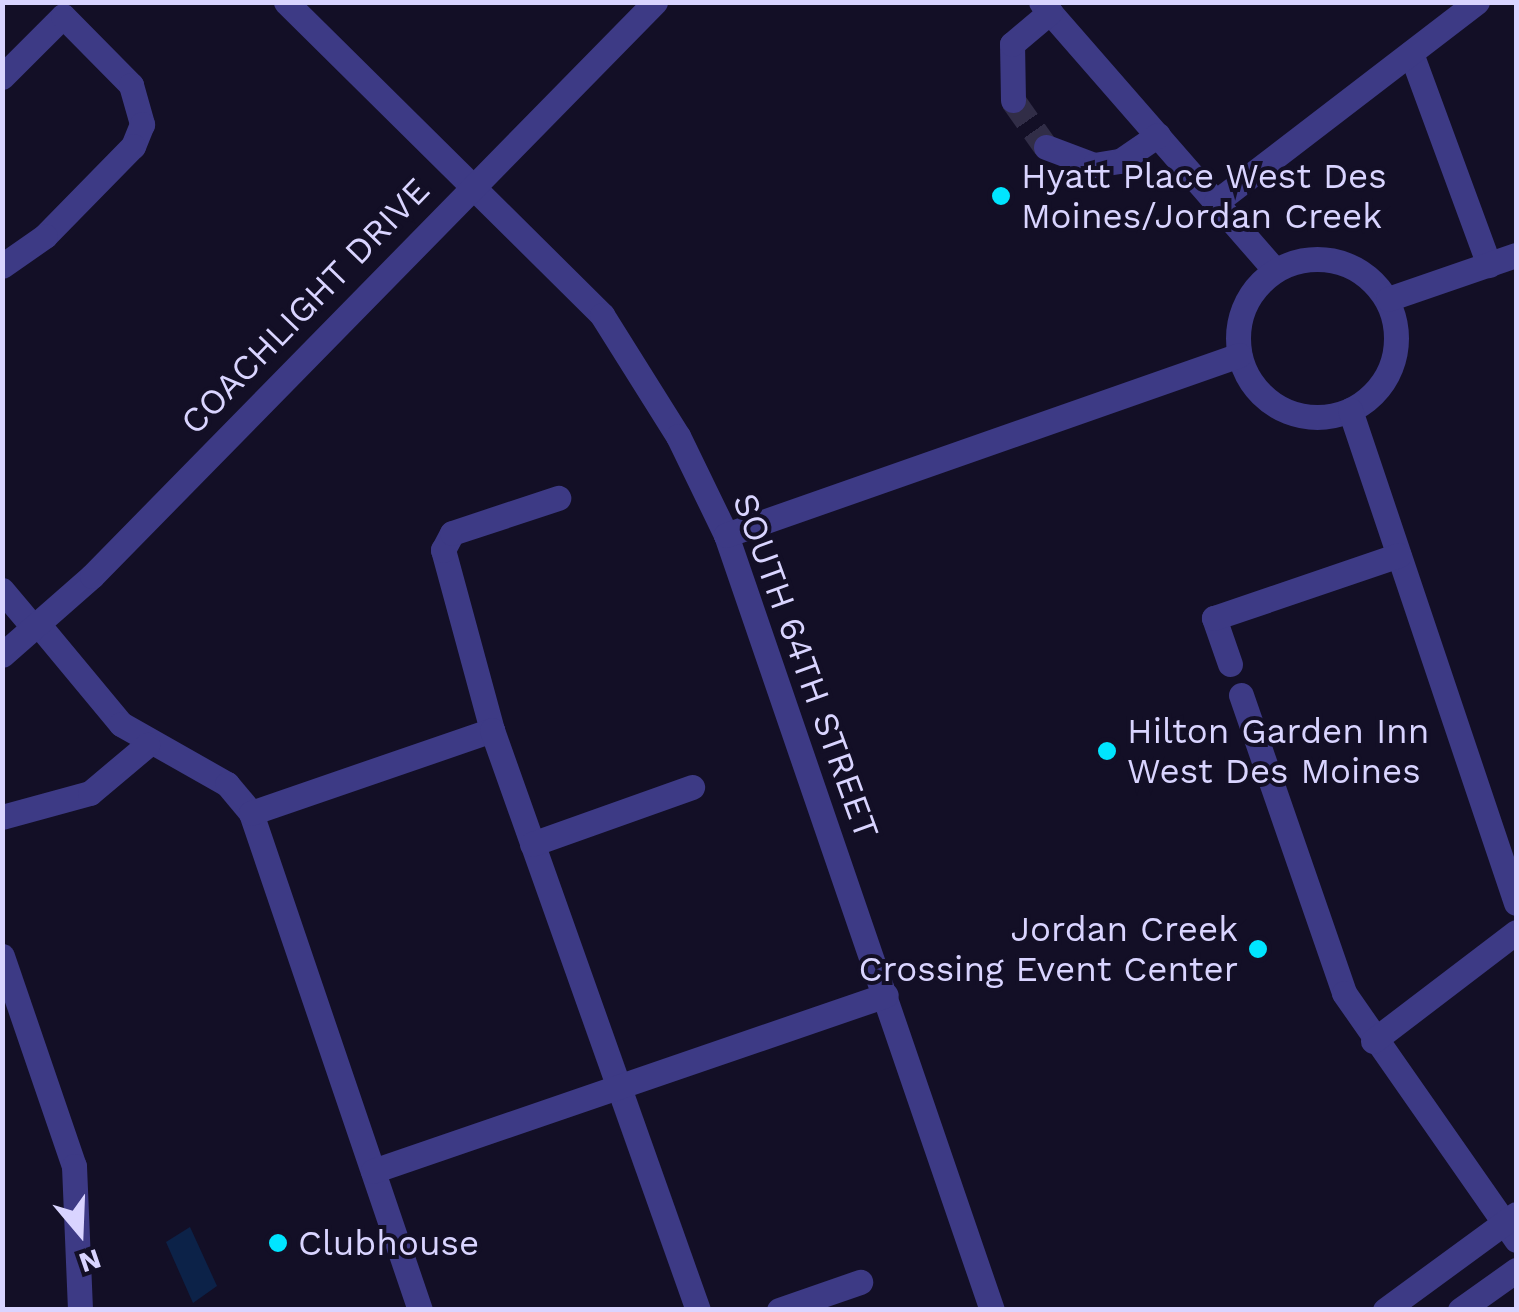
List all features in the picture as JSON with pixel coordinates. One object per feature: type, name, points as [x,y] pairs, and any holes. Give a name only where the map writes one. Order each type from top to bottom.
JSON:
[{"type":"street","name":"SOUTH 64TH STREET","points":[[286,2],[602,316],[726,535],[992,1310]]},
{"type":"street","name":"COACHLIGHT DRIVE","points":[[2,655],[36,626],[654,2]]},
{"type":"street","points":[[1216,202],[1477,2]]},
{"type":"street","points":[[1013,100],[1012,44],[1046,7],[1275,270]]},
{"type":"street","points":[[2,77],[56,10],[131,85],[140,132],[34,246],[2,266]]},
{"type":"street","points":[[1412,53],[1488,265]]},
{"type":"street","points":[[1046,147],[1094,165],[1120,161],[1158,135]]},
{"type":"street","points":[[1388,299],[1516,256]]},
{"type":"street","points":[[1311,259],[1350,264],[1388,299],[1396,350],[1386,379],[1350,410],[1320,418],[1276,406],[1239,355],[1248,298],[1275,270],[1311,259]]},
{"type":"street","points":[[726,535],[1239,355]]},
{"type":"street","points":[[1350,410],[1516,904]]},
{"type":"street","points":[[558,498],[452,534],[443,550],[492,730],[698,1310]]},
{"type":"street","points":[[1230,664],[1214,618],[1399,555]]},
{"type":"street","points":[[2,590],[147,745],[227,784],[251,813],[420,1310]]},
{"type":"street","points":[[1241,695],[1344,993],[1373,1041],[1512,1225],[1385,1310]]},
{"type":"street","points":[[251,813],[492,730]]},
{"type":"street","points":[[2,817],[90,794],[147,745]]},
{"type":"street","points":[[532,844],[692,788]]},
{"type":"street","points":[[1373,1041],[1516,932]]},
{"type":"street","points":[[2,956],[74,1166],[80,1310]]},
{"type":"street","points":[[373,1171],[886,995]]},
{"type":"street","points":[[1460,1310],[1516,1270]]},
{"type":"street","points":[[778,1310],[860,1282]]},
{"type":"water","points":[[190,1227],[217,1286],[193,1303],[166,1242]]},
{"type":"tunnel","points":[[1013,100],[1046,147]]},
{"type":"place","name":"Hyatt Place West Des Moines/Jordan Creek","points":[[1001,196]]},
{"type":"place","name":"Hilton Garden Inn West Des Moines","points":[[1107,751]]},
{"type":"place","name":"Jordan Creek Crossing Event Center","points":[[1258,949]]},
{"type":"place","name":"Clubhouse","points":[[278,1243]]}]
